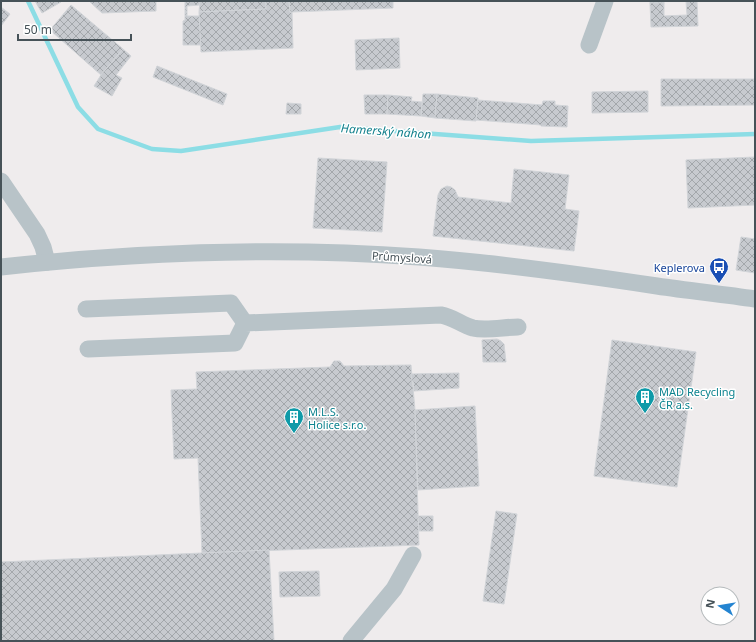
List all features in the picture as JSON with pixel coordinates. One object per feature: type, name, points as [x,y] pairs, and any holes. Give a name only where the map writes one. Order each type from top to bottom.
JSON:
[{"type":"street","points":[[588,45],[605,1]]},
{"type":"street","points":[[1,181],[37,234],[43,247],[47,262]]},
{"type":"street","name":"Průmyslová","points":[[1,267],[129,256],[223,252],[352,254],[419,257],[522,267],[755,299]]},
{"type":"street","points":[[86,309],[231,303],[245,323]]},
{"type":"street","points":[[245,323],[441,315],[475,328],[518,327]]},
{"type":"street","points":[[88,349],[235,343],[245,323]]},
{"type":"street","points":[[351,641],[394,589],[413,556]]},
{"type":"building","points":[[35,1],[61,1],[61,2],[42,13]]},
{"type":"building","points":[[89,1],[156,1],[156,11],[102,13]]},
{"type":"building","points":[[200,1],[199,5],[187,6],[187,16],[200,16],[201,45],[183,45],[185,2]]},
{"type":"building","points":[[200,1],[266,1],[266,9],[199,12]]},
{"type":"building","points":[[266,1],[289,1],[290,12],[292,12],[293,48],[201,52],[199,12],[266,9]]},
{"type":"building","points":[[289,1],[393,1],[393,8],[290,12]]},
{"type":"building","points":[[650,1],[664,1],[664,3],[650,3]]},
{"type":"building","points":[[686,1],[697,1],[698,26],[651,27],[650,3],[664,3],[664,16],[687,15]]},
{"type":"building","points":[[71,5],[123,49],[101,75],[50,30]]},
{"type":"building","points":[[1,7],[10,14],[1,26]]},
{"type":"building","points":[[399,38],[400,68],[356,70],[355,40]]},
{"type":"building","points":[[123,49],[131,56],[116,75],[122,78],[112,96],[94,86],[101,75]]},
{"type":"building","points":[[157,66],[227,94],[223,105],[153,77]]},
{"type":"building","points":[[661,79],[754,79],[755,105],[661,106]]},
{"type":"building","points":[[648,91],[648,112],[592,113],[592,92]]},
{"type":"building","points":[[423,94],[437,94],[435,118],[421,116]]},
{"type":"building","points":[[437,94],[478,98],[476,121],[435,118]]},
{"type":"building","points":[[364,95],[388,95],[387,114],[365,114]]},
{"type":"building","points":[[388,95],[412,97],[411,101],[422,102],[421,116],[387,114]]},
{"type":"building","points":[[478,100],[542,105],[543,101],[555,101],[555,105],[568,106],[567,127],[476,120]]},
{"type":"building","points":[[287,103],[301,104],[301,114],[286,114]]},
{"type":"building","points":[[755,157],[755,205],[688,208],[686,160]]},
{"type":"building","points":[[318,158],[387,162],[382,232],[313,228]]},
{"type":"building","points":[[514,169],[569,175],[565,209],[579,211],[574,251],[433,236],[438,195],[441,189],[447,186],[451,187],[455,190],[458,197],[511,203]]},
{"type":"building","points":[[741,237],[755,239],[755,273],[736,270]]},
{"type":"building","points":[[497,339],[504,344],[506,362],[483,362],[482,340]]},
{"type":"building","name":"MAD Recycling ČR a.s.","points":[[612,340],[696,352],[677,487],[594,476]]},
{"type":"building","name":"M.L.S. Holice s.r.o.","points":[[334,361],[340,361],[344,366],[411,365],[415,410],[419,545],[202,553],[198,458],[174,459],[171,390],[197,389],[196,372],[330,367]]},
{"type":"building","points":[[459,373],[459,388],[414,391],[411,374]]},
{"type":"building","points":[[475,406],[479,486],[418,490],[415,410]]},
{"type":"building","points":[[496,511],[517,514],[504,604],[483,601]]},
{"type":"building","points":[[418,516],[433,516],[433,531],[419,531]]},
{"type":"building","points":[[269,550],[274,641],[1,641],[1,562]]},
{"type":"building","points":[[319,571],[320,596],[280,597],[279,572]]},
{"type":"waterway","name":"Hamerský náhon","points":[[28,1],[78,107],[98,129],[152,149],[181,151],[340,127],[531,141],[755,134]]},
{"type":"place","name":"Keplerova","points":[[719,284]]},
{"type":"place","name":"MAD Recycling ČR a.s.","points":[[645,414]]},
{"type":"place","name":"M.L.S. Holice s.r.o.","points":[[294,434]]}]
